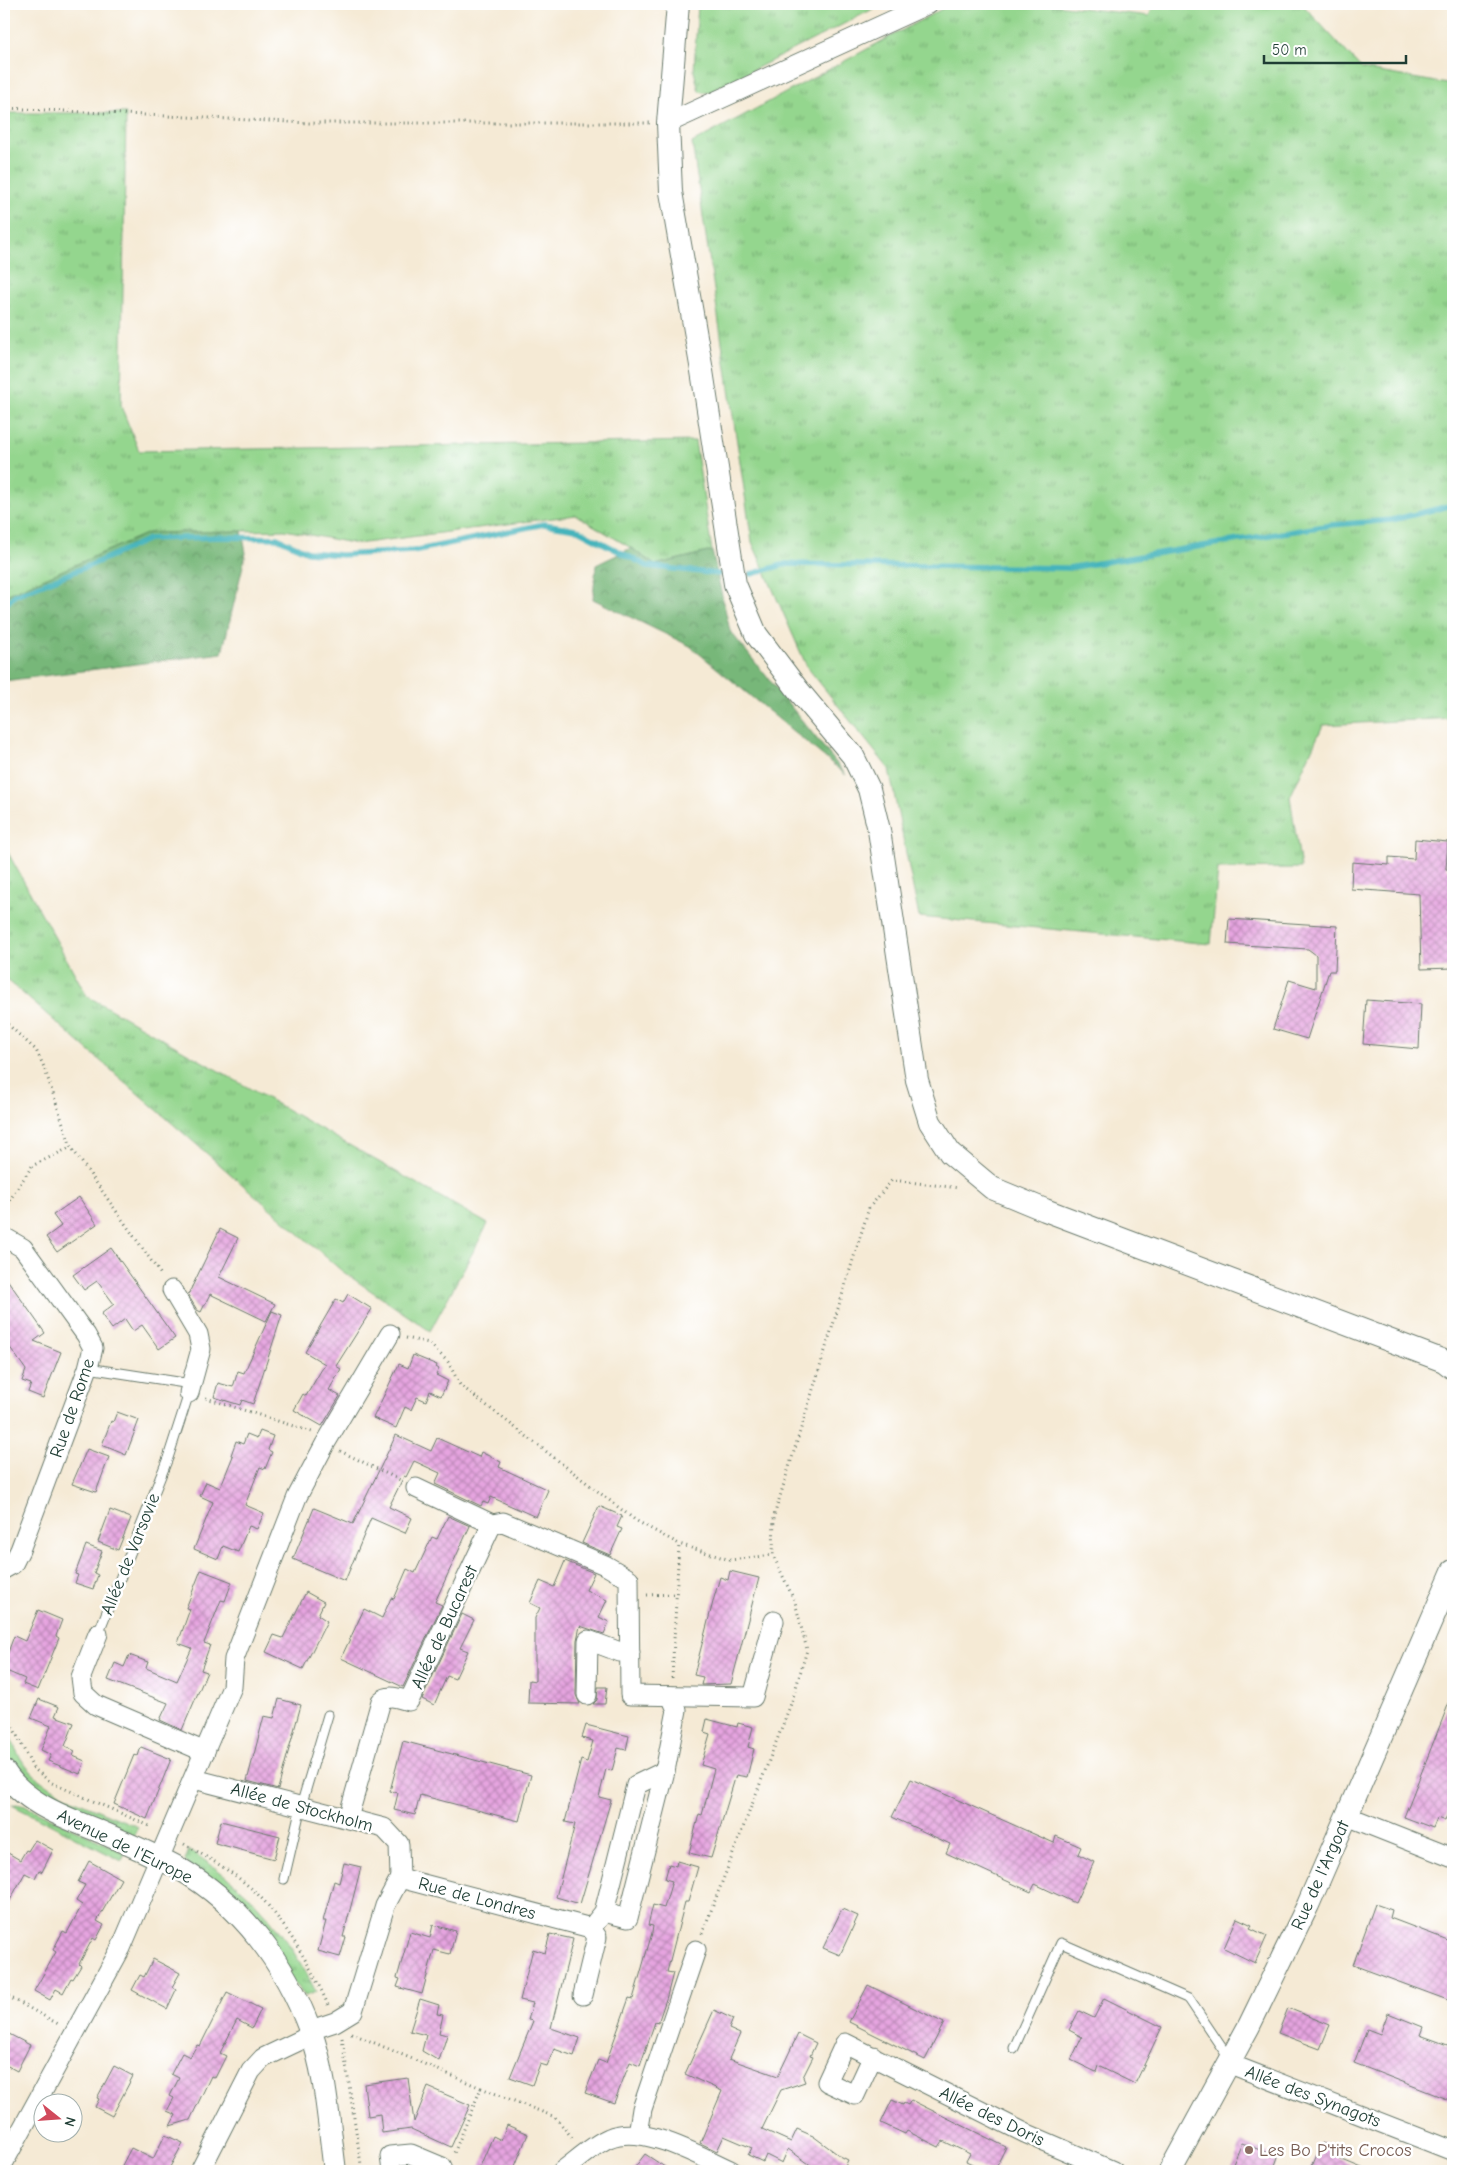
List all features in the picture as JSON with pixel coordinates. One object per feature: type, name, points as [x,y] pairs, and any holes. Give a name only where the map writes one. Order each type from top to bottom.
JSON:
[{"type":"street","points":[[678,4],[668,123],[671,192],[702,372],[735,584],[756,634],[798,690],[853,756],[869,789],[880,830],[917,1080],[930,1122],[950,1153],[992,1188],[1045,1210],[1444,1361],[1453,1368]]},
{"type":"street","points":[[668,123],[928,4]]},
{"type":"street","name":"Rue de Rome","points":[[4,1237],[23,1248],[86,1335],[93,1348],[88,1368],[20,1550],[12,1564],[4,1570]]},
{"type":"street","name":"Allée de Varsovie","points":[[172,1290],[198,1334],[201,1349],[190,1388]]},
{"type":"street","points":[[4,2162],[121,1948],[232,1687],[234,1659],[297,1497],[327,1440],[390,1334]]},
{"type":"street","points":[[416,1488],[492,1524],[503,1522],[605,1566],[629,1579],[630,1695],[753,1697],[774,1621]]},
{"type":"street","name":"Allée de Bucarest","points":[[348,1818],[381,1701],[386,1697],[393,1696],[409,1701],[492,1524]]},
{"type":"street","name":"Rue de l'Argoat","points":[[1170,2171],[1279,1966],[1347,1816],[1453,1570]]},
{"type":"street","name":"Allée de Varsovie","points":[[98,1634],[81,1677],[84,1693],[96,1705],[205,1752]]},
{"type":"street","points":[[587,1695],[588,1640],[620,1652],[630,1652]]},
{"type":"street","points":[[583,1996],[597,1937],[590,1928],[604,1912],[628,1918],[665,1771],[677,1710],[671,1696]]},
{"type":"street","name":"Allée de Stockholm","points":[[194,1779],[384,1828],[399,1844],[400,1878]]},
{"type":"street","name":"Avenue de l'Europe","points":[[6,1781],[42,1806],[178,1868],[215,1892],[249,1925],[276,1960],[311,2030],[319,2062],[335,2171]]},
{"type":"street","points":[[1347,1816],[1453,1858]]},
{"type":"street","name":"Rue de Londres","points":[[353,2011],[384,1906],[400,1878],[590,1928]]},
{"type":"street","points":[[638,2134],[642,2109],[696,1950]]},
{"type":"street","points":[[200,2171],[251,2070],[263,2058],[303,2039],[311,2030],[335,2022],[353,2011]]},
{"type":"street","name":"Allée des Doris","points":[[873,2056],[1025,2133],[1113,2171]]},
{"type":"street","name":"Allée des Synagots","points":[[1230,2060],[1238,2067],[1453,2151]]},
{"type":"street","points":[[562,2171],[608,2138],[638,2134],[687,2150],[732,2171]]},
{"type":"street","points":[[392,2171],[390,2156],[411,2154],[441,2169]]},
{"type":"lane","points":[[88,1368],[190,1388]]},
{"type":"lane","name":"Allée de Varsovie","points":[[98,1634],[168,1458],[190,1388]]},
{"type":"lane","points":[[284,1879],[301,1806],[328,1715]]},
{"type":"lane","points":[[1014,2048],[1061,1943],[1189,1999],[1230,2060]]},
{"type":"path","points":[[4,108],[310,122],[668,123]]},
{"type":"path","points":[[4,1021],[36,1050],[44,1067],[71,1147],[172,1290]]},
{"type":"path","points":[[4,1209],[32,1166],[71,1147]]},
{"type":"path","points":[[696,1950],[792,1701],[807,1650],[795,1602],[773,1555],[774,1516],[869,1208],[892,1180],[946,1188],[992,1188]]},
{"type":"path","points":[[390,1334],[430,1343],[448,1362],[460,1385],[635,1520],[679,1544],[730,1560],[773,1555]]},
{"type":"path","points":[[190,1388],[327,1440],[416,1488]]},
{"type":"path","points":[[671,1696],[679,1544]]},
{"type":"path","points":[[630,1596],[676,1594]]},
{"type":"path","points":[[4,1994],[76,2033]]},
{"type":"path","points":[[353,2011],[350,2033],[480,2088],[555,2116],[586,2154]]},
{"type":"path","points":[[441,2169],[450,2163],[480,2088]]},
{"type":"green space","points":[[698,4],[883,4],[708,93],[699,91],[694,71]]},
{"type":"green space","points":[[951,4],[1048,4],[1149,16],[1154,4],[1302,4],[1362,69],[1453,85],[1453,718],[1323,725],[1290,797],[1301,868],[1218,869],[1211,944],[919,917],[889,769],[807,667],[752,542],[692,143]]},
{"type":"green space","points":[[4,113],[126,113],[121,406],[139,451],[695,441],[712,551],[655,565],[631,548],[576,515],[357,544],[285,530],[148,533],[4,596]]},
{"type":"green space","points":[[242,531],[246,553],[222,653],[4,681],[4,596],[148,533]]},
{"type":"green space","points":[[631,548],[655,565],[712,551],[730,631],[846,775],[690,646],[593,599],[596,565]]},
{"type":"green space","points":[[4,837],[7,851],[87,996],[488,1224],[430,1331],[342,1271],[4,977]]},
{"type":"green space","points":[[4,1723],[20,1757],[37,1777],[78,1802],[138,1827],[133,1837],[79,1814],[42,1794],[26,1782],[13,1768],[5,1753],[3,1742]]},
{"type":"green space","points":[[12,1805],[25,1806],[125,1853],[122,1861]]},
{"type":"green space","points":[[189,1850],[248,1895],[278,1929],[304,1969],[316,1992],[305,1996],[185,1861]]},
{"type":"building","points":[[1415,839],[1448,842],[1446,869],[1453,870],[1453,968],[1421,969],[1419,894],[1351,889],[1352,862],[1389,865],[1389,857],[1414,859]]},
{"type":"building","points":[[1229,919],[1337,926],[1335,971],[1329,971],[1307,1039],[1273,1029],[1289,980],[1316,988],[1316,955],[1308,949],[1227,944]]},
{"type":"building","points":[[1366,1000],[1421,1004],[1419,1049],[1363,1044]]},
{"type":"building","points":[[79,1197],[97,1224],[57,1252],[46,1237],[61,1226],[53,1215]]},
{"type":"building","points":[[220,1229],[238,1238],[219,1277],[275,1304],[266,1321],[210,1294],[201,1312],[197,1310],[188,1295]]},
{"type":"building","points":[[111,1248],[175,1338],[159,1349],[142,1325],[133,1331],[125,1319],[112,1329],[101,1314],[114,1304],[97,1281],[84,1290],[73,1275]]},
{"type":"building","points":[[4,1275],[45,1333],[34,1341],[61,1352],[43,1398],[28,1392],[31,1384],[22,1381],[26,1370],[4,1339]]},
{"type":"building","points":[[348,1294],[372,1309],[336,1366],[341,1369],[329,1390],[340,1396],[322,1426],[294,1410],[303,1394],[306,1396],[325,1364],[305,1352],[336,1299],[343,1303]]},
{"type":"building","points":[[272,1311],[282,1315],[253,1404],[242,1400],[240,1405],[214,1397],[218,1383],[233,1387],[238,1371],[244,1373]]},
{"type":"building","points":[[413,1355],[437,1365],[436,1367],[439,1369],[436,1375],[448,1381],[441,1396],[430,1391],[426,1401],[417,1397],[411,1410],[405,1407],[396,1428],[373,1418],[399,1364],[408,1368]]},
{"type":"building","points":[[117,1412],[139,1420],[126,1455],[102,1445],[111,1421],[113,1422]]},
{"type":"building","points":[[260,1431],[273,1436],[268,1450],[272,1452],[265,1469],[260,1467],[245,1505],[264,1513],[257,1529],[249,1526],[238,1552],[223,1546],[218,1559],[194,1549],[213,1502],[200,1496],[206,1482],[220,1488],[233,1456],[231,1455],[236,1441],[243,1444],[247,1434],[257,1438]]},
{"type":"building","points":[[396,1435],[431,1451],[437,1438],[479,1457],[481,1452],[501,1462],[499,1467],[548,1490],[536,1517],[491,1497],[488,1504],[483,1502],[481,1506],[435,1484],[440,1473],[414,1461],[406,1477],[404,1476],[389,1507],[412,1518],[405,1533],[371,1518],[345,1581],[293,1559],[314,1508],[353,1524]]},
{"type":"building","points":[[87,1449],[109,1457],[96,1492],[72,1484]]},
{"type":"building","points":[[599,1506],[622,1516],[617,1527],[622,1529],[610,1555],[582,1543]]},
{"type":"building","points":[[110,1510],[131,1518],[118,1550],[98,1542]]},
{"type":"building","points":[[448,1516],[470,1526],[435,1602],[442,1605],[403,1687],[341,1658],[364,1609],[382,1618],[391,1598],[394,1599],[407,1569],[415,1573],[432,1537],[437,1539]]},
{"type":"building","points":[[86,1545],[102,1551],[94,1573],[98,1575],[93,1589],[75,1583],[78,1575],[75,1574]]},
{"type":"building","points":[[565,1561],[594,1573],[586,1590],[607,1600],[599,1617],[609,1622],[604,1634],[580,1626],[577,1640],[576,1695],[580,1704],[528,1703],[529,1680],[535,1681],[535,1618],[540,1608],[530,1603],[540,1581],[554,1587]]},
{"type":"building","points":[[201,1570],[232,1582],[225,1601],[221,1600],[204,1643],[210,1645],[201,1670],[207,1672],[182,1730],[160,1720],[168,1703],[108,1680],[115,1663],[124,1667],[129,1655],[148,1662],[146,1668],[177,1681],[192,1648],[178,1643],[190,1609],[186,1608]]},
{"type":"building","points":[[730,1571],[759,1578],[731,1684],[701,1685],[703,1677],[694,1675],[720,1577],[728,1580]]},
{"type":"building","points":[[306,1592],[324,1602],[318,1615],[327,1621],[303,1669],[266,1652],[274,1635],[283,1638]]},
{"type":"building","points":[[38,1610],[62,1620],[56,1636],[59,1638],[38,1690],[23,1684],[25,1679],[4,1670],[4,1663],[14,1636],[25,1641]]},
{"type":"building","points":[[462,1614],[474,1620],[460,1648],[468,1651],[455,1679],[447,1676],[434,1705],[422,1699]]},
{"type":"building","points":[[598,1687],[607,1687],[605,1704],[593,1704],[597,1700]]},
{"type":"building","points":[[1452,1695],[1453,1801],[1445,1821],[1437,1818],[1433,1828],[1404,1817]]},
{"type":"building","points":[[39,1699],[59,1707],[55,1716],[74,1723],[65,1746],[75,1751],[73,1756],[85,1761],[80,1774],[48,1761],[51,1755],[41,1750],[51,1726],[31,1718]]},
{"type":"building","points":[[279,1699],[301,1705],[278,1789],[247,1781],[264,1716],[274,1718]]},
{"type":"building","points":[[707,1719],[737,1727],[738,1723],[753,1727],[748,1747],[754,1749],[747,1777],[736,1775],[711,1858],[689,1853],[699,1814],[702,1815],[714,1769],[701,1765],[710,1734],[704,1732]]},
{"type":"building","points":[[586,1725],[629,1736],[626,1750],[618,1748],[612,1771],[606,1769],[599,1797],[611,1800],[580,1904],[556,1897],[575,1824],[565,1822],[581,1760],[587,1762],[593,1741],[582,1738]]},
{"type":"building","points":[[403,1741],[531,1775],[519,1821],[420,1795],[415,1815],[394,1810],[398,1793],[390,1791]]},
{"type":"building","points":[[141,1747],[171,1759],[147,1819],[114,1804],[134,1755],[138,1756]]},
{"type":"building","points":[[911,1779],[1054,1843],[1056,1836],[1081,1847],[1078,1854],[1094,1862],[1075,1903],[1035,1884],[1031,1892],[946,1853],[950,1844],[892,1817]]},
{"type":"building","points":[[221,1821],[280,1836],[274,1859],[215,1843]]},
{"type":"building","points":[[35,1840],[53,1850],[42,1872],[39,1870],[35,1878],[25,1873],[4,1911],[4,1861],[8,1853],[20,1860]]},
{"type":"building","points":[[89,1861],[121,1879],[97,1921],[104,1925],[96,1940],[93,1938],[79,1964],[81,1966],[73,1979],[71,1978],[63,1993],[56,1989],[50,2000],[34,1991],[56,1952],[53,1950],[63,1931],[67,1933],[82,1905],[76,1901],[85,1885],[78,1882]]},
{"type":"building","points":[[677,1861],[698,1867],[688,1902],[685,1902],[667,1972],[673,1973],[658,2023],[655,2022],[640,2066],[630,2062],[614,2103],[585,2093],[598,2060],[606,2063],[629,1998],[633,1999],[652,1933],[653,1926],[648,1925],[653,1905],[664,1908],[672,1881],[665,1879],[669,1864],[676,1866]]},
{"type":"building","points":[[344,1863],[361,1867],[343,1937],[346,1937],[340,1957],[318,1951],[326,1921],[323,1921],[334,1881],[339,1883]]},
{"type":"building","points":[[1375,1904],[1392,1910],[1390,1918],[1453,1942],[1453,2002],[1353,1965]]},
{"type":"building","points":[[842,1909],[858,1916],[840,1955],[823,1948]]},
{"type":"building","points":[[1237,1918],[1252,1925],[1250,1928],[1267,1936],[1255,1963],[1224,1948]]},
{"type":"building","points":[[433,1925],[456,1931],[450,1954],[434,1950],[422,1994],[397,1987],[400,1979],[397,1978],[410,1932],[430,1938]]},
{"type":"building","points":[[550,1934],[573,1939],[551,2028],[580,2038],[574,2056],[554,2049],[547,2066],[540,2064],[532,2085],[510,2077],[533,2021],[528,2020],[533,2003],[520,2000],[533,1949],[545,1953]]},
{"type":"building","points":[[153,1959],[180,1973],[172,1987],[176,1990],[167,2009],[132,1990],[140,1975],[144,1977]]},
{"type":"building","points":[[868,1985],[944,2023],[925,2060],[849,2022]]},
{"type":"building","points":[[227,1992],[261,2009],[252,2028],[237,2020],[220,2053],[226,2056],[215,2078],[211,2076],[190,2120],[170,2126],[176,2115],[167,2111],[174,2098],[170,2096],[179,2078],[171,2074],[182,2053],[190,2057],[197,2045],[200,2046]]},
{"type":"building","points":[[1104,1998],[1162,2027],[1135,2084],[1098,2066],[1096,2072],[1071,2060],[1082,2037],[1069,2030],[1079,2011],[1094,2018]]},
{"type":"building","points":[[420,1999],[439,2005],[437,2014],[443,2015],[439,2033],[447,2035],[439,2061],[422,2051],[426,2035],[410,2031]]},
{"type":"building","points":[[1288,2008],[1330,2025],[1320,2049],[1278,2033]]},
{"type":"building","points":[[714,2010],[733,2019],[729,2029],[740,2034],[729,2059],[778,2076],[798,2034],[816,2043],[810,2056],[813,2057],[803,2077],[805,2082],[781,2090],[762,2129],[791,2142],[797,2129],[813,2136],[848,2160],[843,2171],[819,2171],[788,2149],[782,2163],[766,2155],[763,2162],[748,2155],[752,2148],[724,2136],[717,2151],[700,2143],[722,2091],[685,2074]]},
{"type":"building","points":[[1388,2013],[1423,2027],[1420,2035],[1453,2047],[1453,2089],[1449,2100],[1354,2063],[1367,2029],[1380,2034]]},
{"type":"building","points":[[9,2034],[30,2045],[17,2071],[4,2064],[4,2045]]},
{"type":"building","points":[[114,2066],[133,2076],[112,2116],[95,2107],[99,2099],[97,2098]]},
{"type":"building","points":[[408,2078],[414,2122],[428,2087],[470,2105],[451,2147],[411,2129],[382,2133],[380,2114],[368,2116],[364,2084]]},
{"type":"building","points":[[892,2100],[908,2105],[911,2100],[1006,2147],[994,2171],[987,2171],[966,2161],[970,2154],[943,2141],[939,2147],[907,2131],[905,2134],[881,2123]]},
{"type":"building","points":[[507,2125],[528,2134],[513,2171],[478,2171],[493,2136],[501,2140]]},
{"type":"building","points":[[165,2135],[183,2143],[170,2167],[178,2171],[119,2171],[131,2148],[153,2159]]},
{"type":"building","name":"Les Bo P'tits Crocos","points":[[1242,2143],[1278,2157],[1273,2171],[1230,2171]]},
{"type":"building","points":[[1322,2143],[1334,2148],[1333,2156],[1369,2171],[1310,2171]]},
{"type":"building","points":[[645,2154],[671,2171],[632,2171]]},
{"type":"waterway","points":[[751,574],[786,564],[1068,568],[1331,525],[1392,520],[1453,505]]},
{"type":"waterway","points":[[4,606],[15,595],[91,565],[149,539],[277,538],[308,552],[341,555],[413,551],[544,524],[576,529],[647,566],[719,574]]},
{"type":"place","name":"Les Bo P'tits Crocos","points":[[1249,2150]]}]
